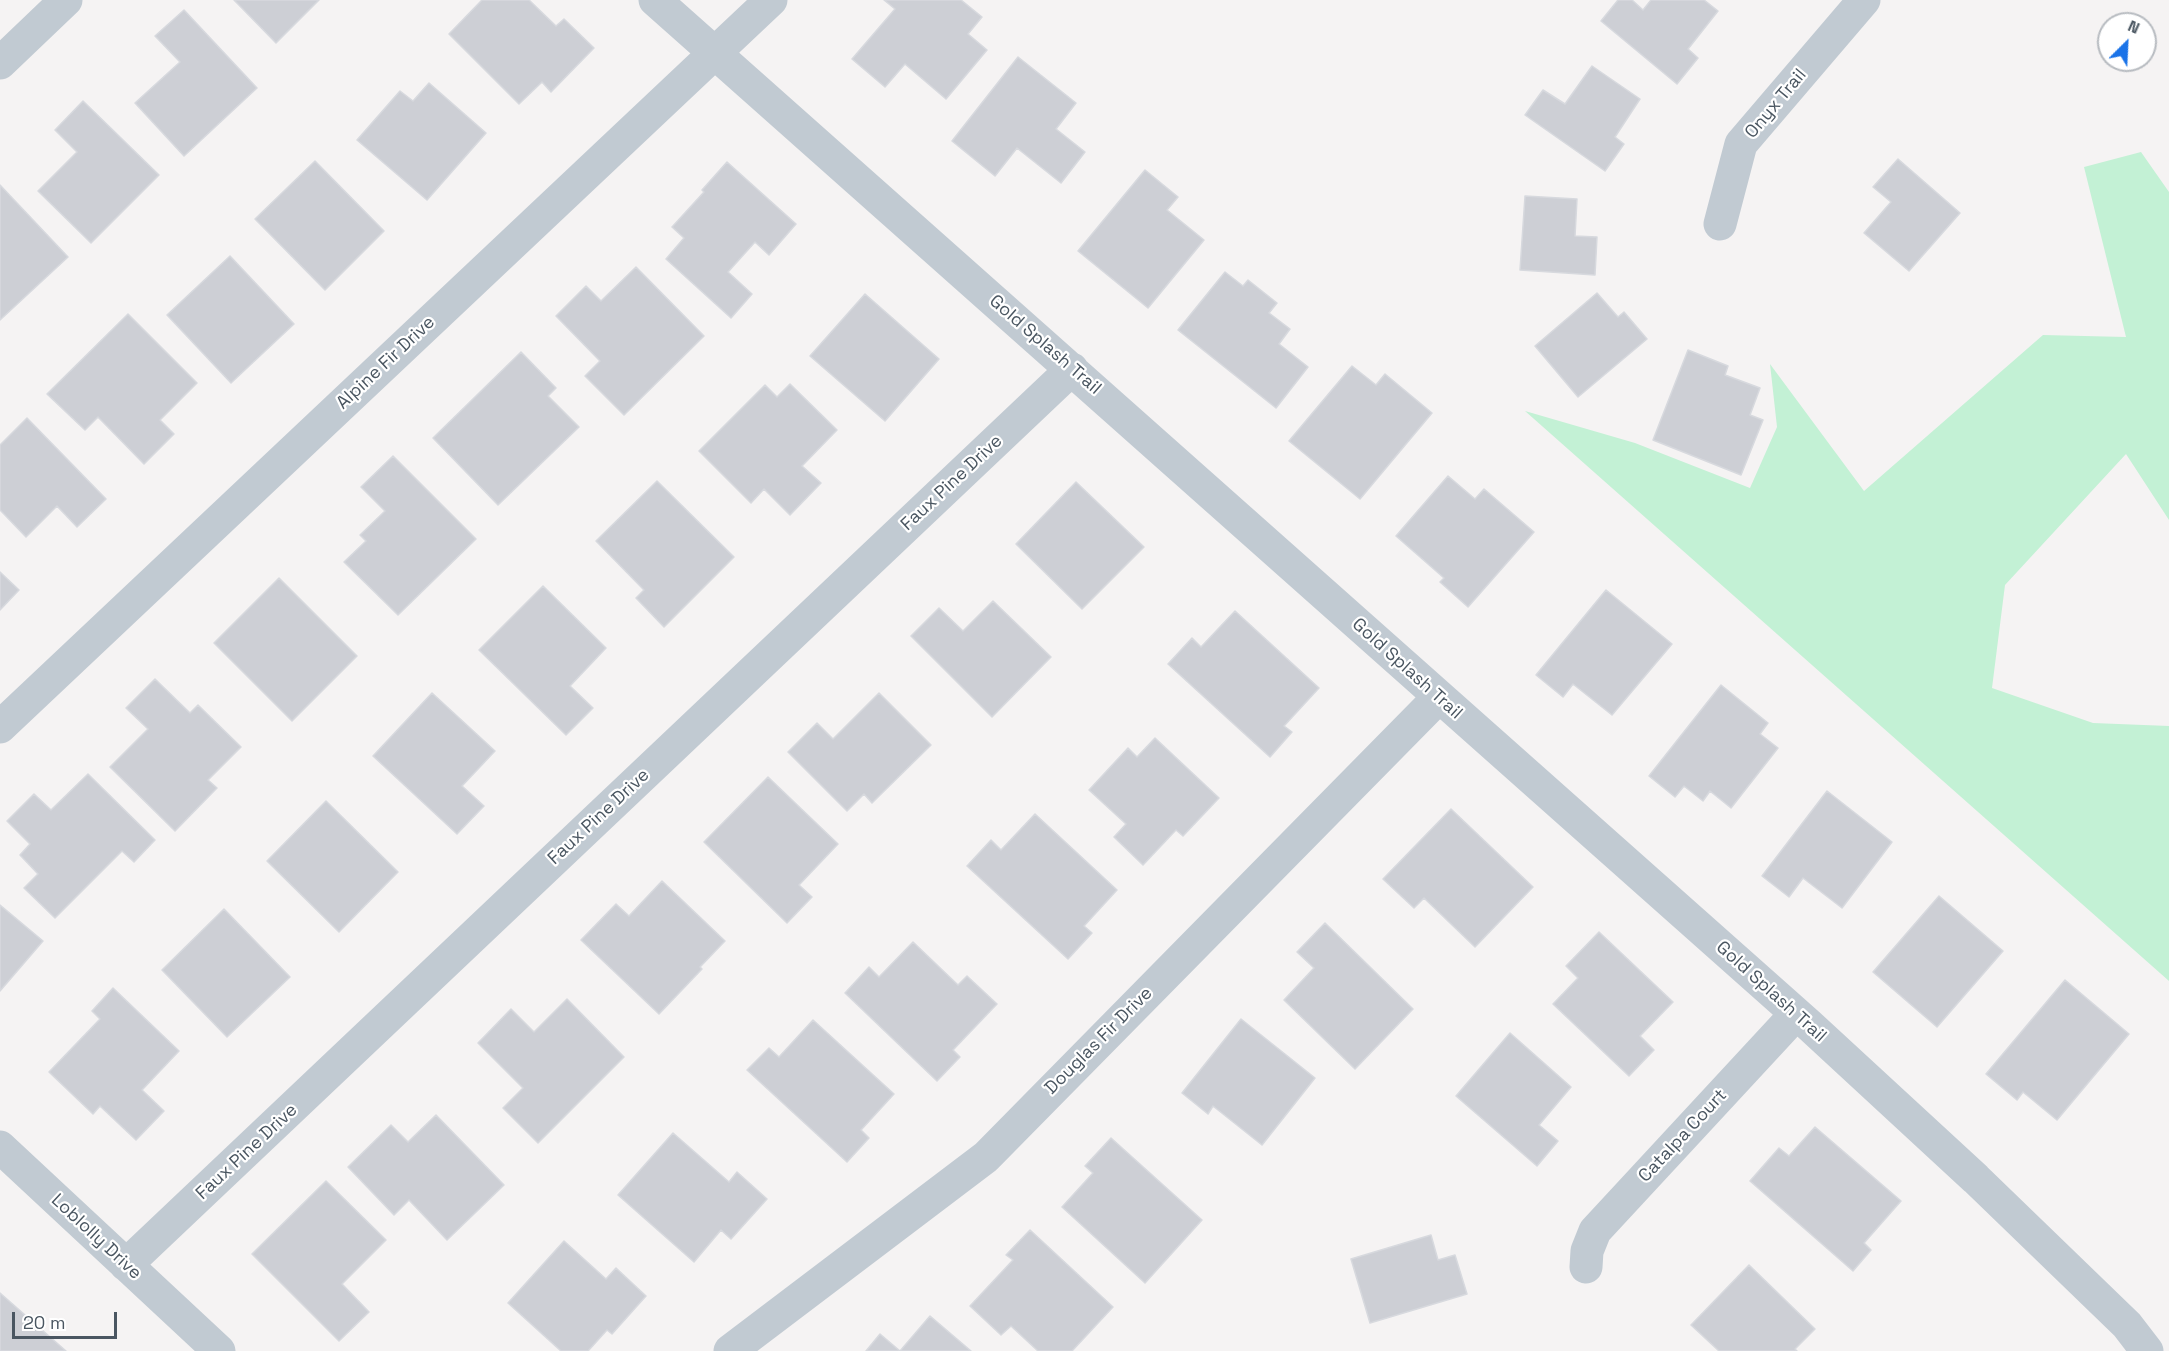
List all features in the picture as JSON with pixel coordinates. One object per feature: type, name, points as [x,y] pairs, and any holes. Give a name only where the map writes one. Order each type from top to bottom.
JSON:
[{"type":"street","points":[[0,63],[66,0]]},
{"type":"street","name":"Gold Splash Trail","points":[[655,0],[1796,1014],[1976,1179],[2127,1325],[2147,1351]]},
{"type":"street","name":"Alpine Fir Drive","points":[[0,727],[771,0]]},
{"type":"street","name":"Onyx Trail","points":[[1720,224],[1741,144],[1864,0]]},
{"type":"street","name":"Faux Pine Drive","points":[[126,1265],[1072,369]]},
{"type":"street","name":"Douglas Fir Drive","points":[[729,1351],[986,1157],[1439,697]]},
{"type":"street","name":"Catalpa Court","points":[[1586,1267],[1587,1251],[1595,1231],[1796,1014]]},
{"type":"street","name":"Loblolly Drive","points":[[0,1148],[219,1351]]},
{"type":"green space","points":[[2141,152],[2169,192],[2169,520],[2126,454],[2005,585],[1992,688],[2093,723],[2169,726],[2169,981],[1525,411],[1635,443],[1750,488],[1777,427],[1770,364],[1864,491],[2043,335],[2126,337],[2084,167]]},
{"type":"building","points":[[234,0],[319,0],[276,43]]},
{"type":"building","points":[[482,0],[529,0],[556,26],[564,19],[594,48],[551,92],[542,82],[519,104],[449,34]]},
{"type":"building","points":[[884,0],[961,0],[982,17],[968,34],[987,50],[946,99],[905,64],[885,87],[852,59],[895,9]]},
{"type":"building","points":[[1618,0],[1632,0],[1643,10],[1651,0],[1704,0],[1718,11],[1688,49],[1698,58],[1677,84],[1601,21]]},
{"type":"building","points":[[184,10],[257,88],[184,156],[135,103],[180,62],[155,36]]},
{"type":"building","points":[[1018,57],[1076,103],[1056,129],[1085,152],[1061,183],[1017,148],[995,176],[952,141]]},
{"type":"building","points":[[1592,66],[1640,99],[1615,137],[1624,144],[1605,171],[1525,115],[1543,90],[1565,104]]},
{"type":"building","points":[[429,83],[486,133],[427,200],[357,140],[400,91],[413,101]]},
{"type":"building","points":[[83,101],[159,175],[91,243],[38,191],[77,152],[55,130]]},
{"type":"building","points":[[1898,159],[1960,213],[1909,271],[1864,233],[1891,202],[1873,187]]},
{"type":"building","points":[[315,161],[384,231],[325,290],[255,219]]},
{"type":"building","points":[[727,162],[796,224],[769,255],[755,242],[728,272],[752,294],[731,318],[666,259],[684,238],[672,227],[704,192],[702,190]]},
{"type":"building","points":[[1145,170],[1178,197],[1167,210],[1204,240],[1148,308],[1078,251]]},
{"type":"building","points":[[0,185],[68,257],[0,320]]},
{"type":"building","points":[[1525,196],[1577,199],[1575,236],[1597,237],[1595,275],[1520,270]]},
{"type":"building","points":[[230,256],[294,324],[231,383],[167,315]]},
{"type":"building","points":[[636,267],[704,336],[624,415],[585,376],[600,361],[556,316],[586,286],[601,301]]},
{"type":"building","points":[[1225,272],[1243,286],[1248,280],[1277,303],[1269,313],[1290,329],[1279,344],[1308,367],[1276,408],[1178,330]]},
{"type":"building","points":[[1597,293],[1618,317],[1624,312],[1647,339],[1578,397],[1535,346]]},
{"type":"building","points":[[865,294],[939,359],[885,421],[810,356]]},
{"type":"building","points":[[128,314],[197,383],[160,420],[174,434],[144,464],[98,417],[85,430],[47,394]]},
{"type":"building","points":[[1688,350],[1728,366],[1725,375],[1760,388],[1750,415],[1763,420],[1741,475],[1653,440]]},
{"type":"building","points":[[521,352],[556,388],[548,396],[579,427],[498,505],[433,438]]},
{"type":"building","points":[[1352,366],[1376,385],[1385,374],[1432,413],[1360,499],[1289,441]]},
{"type":"building","points":[[790,384],[837,430],[802,466],[821,483],[790,515],[764,489],[751,503],[699,451],[765,385],[777,397]]},
{"type":"building","points":[[27,418],[106,499],[77,527],[57,506],[26,537],[0,510],[0,445]]},
{"type":"building","points":[[393,456],[476,539],[398,615],[344,562],[366,541],[360,535],[385,511],[361,487]]},
{"type":"building","points":[[1448,476],[1475,499],[1484,489],[1534,532],[1468,607],[1440,582],[1444,578],[1396,536]]},
{"type":"building","points":[[657,481],[734,557],[664,627],[636,598],[644,590],[596,541]]},
{"type":"building","points":[[1076,482],[1144,547],[1082,609],[1016,544]]},
{"type":"building","points":[[0,572],[19,590],[0,610]]},
{"type":"building","points":[[279,578],[357,656],[292,721],[214,643]]},
{"type":"building","points":[[543,586],[606,648],[570,686],[593,708],[566,735],[479,650]]},
{"type":"building","points":[[1606,590],[1672,644],[1612,715],[1573,684],[1563,697],[1536,675]]},
{"type":"building","points":[[993,601],[1051,657],[992,717],[911,636],[939,608],[963,631]]},
{"type":"building","points":[[1235,611],[1319,688],[1284,726],[1292,732],[1270,757],[1168,664],[1192,638],[1201,647]]},
{"type":"building","points":[[155,679],[190,713],[198,705],[241,747],[208,780],[217,788],[175,831],[110,767],[148,729],[126,708]]},
{"type":"building","points":[[1721,685],[1768,723],[1760,734],[1778,748],[1731,808],[1710,791],[1703,801],[1684,786],[1675,797],[1649,776]]},
{"type":"building","points":[[432,693],[495,751],[462,786],[484,806],[457,834],[373,756]]},
{"type":"building","points":[[879,693],[931,745],[872,803],[864,794],[847,811],[788,752],[817,723],[833,739]]},
{"type":"building","points":[[1155,738],[1219,798],[1183,836],[1176,830],[1143,865],[1114,837],[1126,824],[1089,790],[1128,748],[1137,757]]},
{"type":"building","points":[[88,774],[155,840],[134,862],[122,851],[55,918],[24,888],[38,874],[20,855],[30,844],[7,821],[34,794],[51,810]]},
{"type":"building","points":[[768,777],[838,844],[799,885],[812,897],[787,923],[704,842]]},
{"type":"building","points":[[1827,791],[1892,842],[1842,908],[1803,878],[1789,897],[1762,876]]},
{"type":"building","points":[[326,801],[398,872],[339,932],[267,861]]},
{"type":"building","points":[[1451,809],[1533,887],[1475,947],[1424,898],[1414,908],[1383,879]]},
{"type":"building","points":[[1035,814],[1117,890],[1084,926],[1092,933],[1068,959],[967,866],[991,840],[1001,850]]},
{"type":"building","points":[[662,881],[725,941],[659,1014],[581,940],[616,904],[629,916]]},
{"type":"building","points":[[1939,896],[2003,951],[1937,1027],[1873,972]]},
{"type":"building","points":[[0,905],[43,941],[0,991]]},
{"type":"building","points":[[224,909],[290,977],[227,1037],[162,970]]},
{"type":"building","points":[[1325,923],[1413,1009],[1355,1069],[1284,1000],[1314,968],[1297,952]]},
{"type":"building","points":[[1599,932],[1673,1002],[1640,1036],[1654,1050],[1629,1076],[1553,1004],[1578,978],[1566,966]]},
{"type":"building","points":[[913,942],[958,985],[967,976],[997,1004],[953,1050],[960,1057],[937,1081],[845,993],[869,967],[879,977]]},
{"type":"building","points":[[2065,980],[2129,1034],[2057,1120],[2023,1092],[2017,1100],[1986,1074]]},
{"type":"building","points":[[113,988],[179,1051],[142,1090],[164,1111],[136,1140],[100,1106],[93,1114],[49,1072],[100,1019],[92,1011]]},
{"type":"building","points":[[567,999],[624,1057],[538,1143],[503,1108],[523,1088],[478,1043],[511,1009],[534,1032]]},
{"type":"building","points":[[1241,1019],[1315,1078],[1262,1145],[1213,1106],[1208,1114],[1182,1093]]},
{"type":"building","points":[[813,1020],[894,1094],[861,1130],[869,1138],[847,1162],[747,1070],[769,1048],[779,1057]]},
{"type":"building","points":[[1510,1033],[1571,1087],[1539,1125],[1558,1141],[1537,1166],[1456,1096]]},
{"type":"building","points":[[436,1115],[504,1185],[447,1240],[409,1200],[394,1215],[348,1167],[391,1125],[408,1142]]},
{"type":"building","points":[[1815,1127],[1901,1201],[1864,1243],[1871,1250],[1853,1271],[1750,1181],[1779,1148],[1789,1156]]},
{"type":"building","points":[[673,1133],[729,1182],[737,1172],[767,1199],[731,1239],[721,1230],[694,1262],[618,1195]]},
{"type":"building","points":[[1111,1138],[1202,1220],[1145,1283],[1062,1207],[1093,1173],[1085,1166]]},
{"type":"building","points":[[326,1181],[386,1240],[342,1284],[369,1312],[339,1341],[252,1254]]},
{"type":"building","points":[[1030,1230],[1113,1307],[1072,1351],[1038,1351],[1011,1326],[1001,1335],[970,1306],[1013,1260],[1006,1255]]},
{"type":"building","points":[[1431,1235],[1438,1260],[1455,1255],[1467,1294],[1370,1323],[1351,1259]]},
{"type":"building","points":[[564,1241],[606,1279],[616,1268],[646,1296],[612,1334],[607,1330],[588,1351],[561,1351],[508,1303]]},
{"type":"building","points":[[1749,1265],[1815,1329],[1795,1349],[1797,1351],[1719,1351],[1691,1325]]},
{"type":"building","points":[[0,1293],[66,1351],[0,1351]]},
{"type":"building","points":[[930,1316],[971,1351],[900,1351]]},
{"type":"building","points":[[880,1334],[900,1351],[866,1351]]}]
